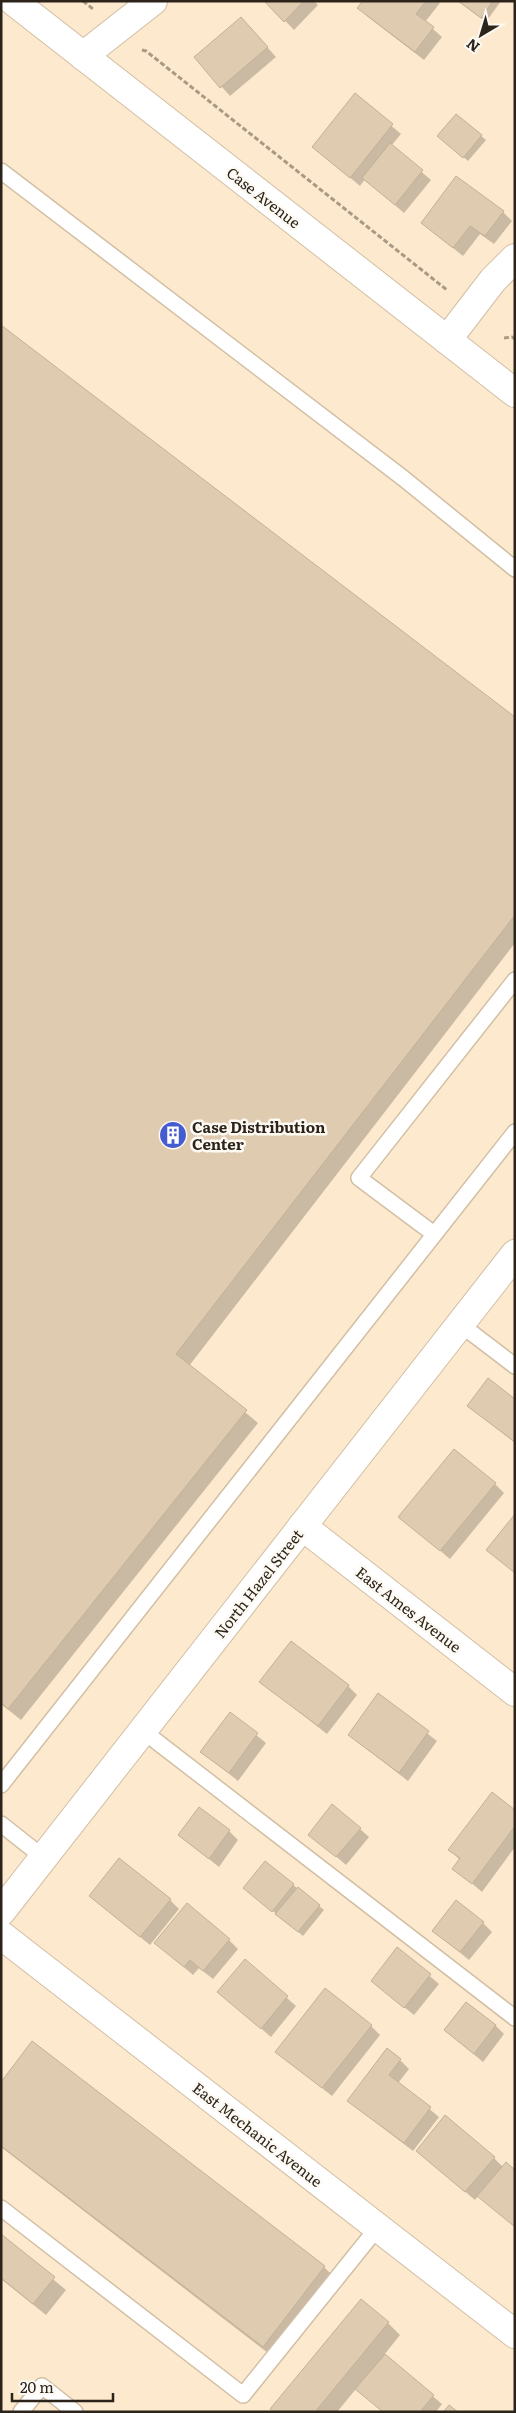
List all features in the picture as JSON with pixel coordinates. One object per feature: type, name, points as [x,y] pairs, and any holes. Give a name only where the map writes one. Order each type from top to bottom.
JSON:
[{"type":"street","name":"Case Avenue","points":[[13,1],[515,393]]},
{"type":"street","points":[[83,56],[154,1]]},
{"type":"street","points":[[447,340],[493,280],[515,258]]},
{"type":"street","name":"North Hazel Street","points":[[1,1912],[515,1254]]},
{"type":"street","name":"East Ames Avenue","points":[[302,1526],[515,1692]]},
{"type":"street","name":"East Mechanic Avenue","points":[[1,1935],[515,2334]]},
{"type":"lane","points":[[1,171],[403,478],[515,570]]},
{"type":"lane","points":[[434,1234],[359,1178],[515,980]]},
{"type":"lane","points":[[1,1785],[515,1132]]},
{"type":"lane","points":[[460,1324],[515,1366]]},
{"type":"lane","points":[[143,1731],[515,2018]]},
{"type":"lane","points":[[1,1824],[44,1858]]},
{"type":"lane","points":[[1,2208],[244,2395],[378,2227]]},
{"type":"lane","points":[[21,2412],[42,2386],[74,2412]]},
{"type":"path","points":[[135,49],[146,51],[451,294]]},
{"type":"path","points":[[504,338],[512,337],[515,339]]},
{"type":"building","points":[[264,1],[304,1],[284,22]]},
{"type":"building","points":[[363,1],[426,1],[416,14],[434,27],[415,52],[357,8]]},
{"type":"building","points":[[458,1],[493,1],[481,18]]},
{"type":"building","points":[[241,17],[268,47],[220,88],[194,57]]},
{"type":"building","points":[[355,93],[393,124],[350,178],[312,147]]},
{"type":"building","points":[[456,114],[482,135],[463,158],[437,136]]},
{"type":"building","points":[[390,143],[423,170],[395,205],[362,178]]},
{"type":"building","points":[[456,176],[504,211],[485,236],[470,226],[453,248],[421,223]]},
{"type":"building","name":"Case Distribution Center","points":[[1,325],[515,717],[515,915],[176,1354],[247,1410],[8,1709],[1,1703]]},
{"type":"building","points":[[488,1378],[515,1399],[515,1442],[467,1406]]},
{"type":"building","points":[[454,1449],[496,1483],[440,1551],[398,1517]]},
{"type":"building","points":[[515,1514],[515,1573],[486,1550]]},
{"type":"building","points":[[291,1641],[349,1685],[318,1726],[259,1682]]},
{"type":"building","points":[[378,1693],[429,1731],[399,1773],[348,1735]]},
{"type":"building","points":[[230,1712],[258,1733],[229,1773],[200,1752]]},
{"type":"building","points":[[492,1792],[515,1810],[515,1826],[472,1884],[452,1869],[460,1858],[448,1850]]},
{"type":"building","points":[[332,1804],[361,1828],[336,1857],[308,1835]]},
{"type":"building","points":[[199,1807],[230,1830],[209,1859],[178,1835]]},
{"type":"building","points":[[119,1858],[171,1899],[140,1937],[89,1896]]},
{"type":"building","points":[[265,1861],[294,1884],[272,1912],[243,1888]]},
{"type":"building","points":[[298,1887],[320,1905],[298,1932],[275,1914]]},
{"type":"building","points":[[456,1900],[484,1922],[460,1952],[432,1931]]},
{"type":"building","points":[[187,1903],[230,1939],[203,1971],[190,1960],[184,1967],[154,1943]]},
{"type":"building","points":[[397,1947],[431,1974],[404,2008],[371,1981]]},
{"type":"building","points":[[245,1959],[288,1996],[261,2029],[217,1992]]},
{"type":"building","points":[[325,1988],[372,2025],[322,2088],[275,2052]]},
{"type":"building","points":[[466,2002],[496,2025],[474,2054],[444,2030]]},
{"type":"building","points":[[32,2041],[325,2266],[263,2347],[1,2146],[1,2082]]},
{"type":"building","points":[[387,2048],[401,2059],[389,2075],[431,2107],[404,2143],[347,2101]]},
{"type":"building","points":[[445,2115],[495,2157],[465,2192],[416,2151]]},
{"type":"building","points":[[506,2162],[515,2170],[515,2227],[477,2196]]},
{"type":"building","points":[[1,2234],[55,2277],[33,2304],[1,2278]]},
{"type":"building","points":[[361,2299],[389,2322],[315,2412],[274,2412],[270,2409]]},
{"type":"building","points":[[385,2354],[434,2395],[420,2412],[383,2412],[355,2389]]},
{"type":"building","points":[[449,2405],[458,2412],[443,2412]]},
{"type":"place","name":"Case Distribution Center","points":[[173,1135]]}]
